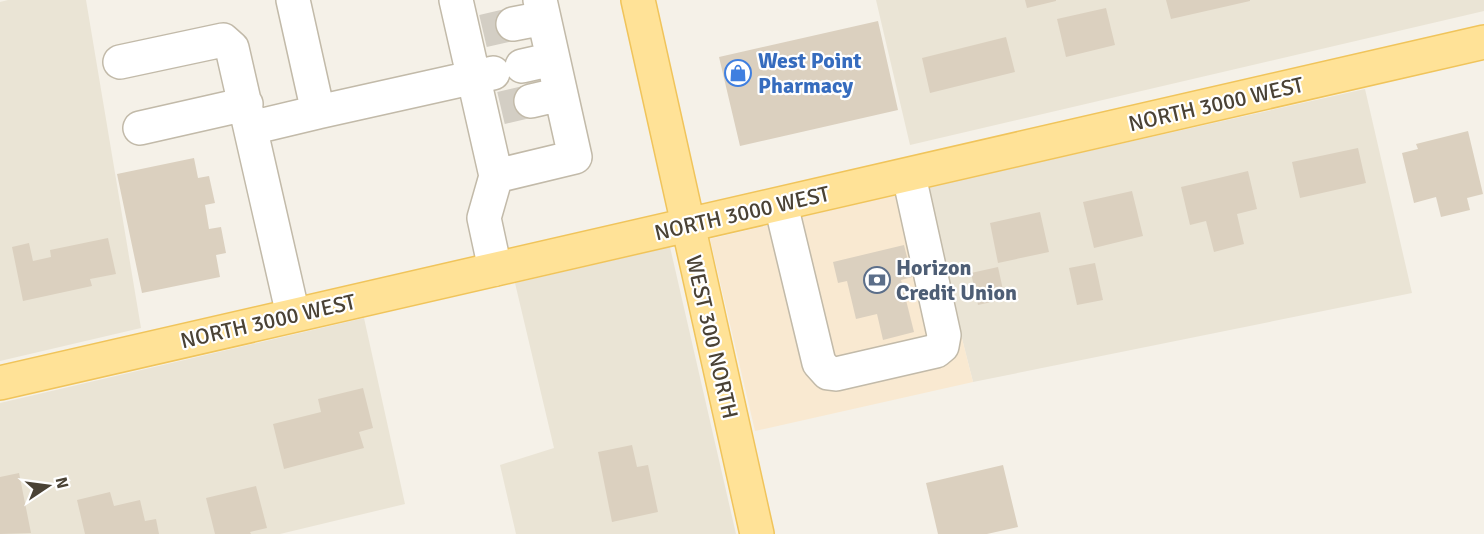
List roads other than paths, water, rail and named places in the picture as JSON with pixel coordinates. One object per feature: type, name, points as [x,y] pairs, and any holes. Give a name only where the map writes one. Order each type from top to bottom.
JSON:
[{"type":"main road","name":"WEST 300 NORTH","points":[[638,0],[757,534]]},
{"type":"main road","name":"NORTH 3000 WEST","points":[[0,383],[909,176],[1484,42]]},
{"type":"lane","points":[[293,0],[318,112]]},
{"type":"lane","points":[[456,0],[509,22]]},
{"type":"lane","points":[[495,269],[484,218],[518,104],[510,69],[509,22]]},
{"type":"lane","points":[[496,176],[575,157],[518,104],[510,69],[509,22]]},
{"type":"lane","points":[[120,62],[223,40],[232,48],[293,315]]},
{"type":"lane","points":[[140,128],[249,116],[318,112],[510,69]]},
{"type":"lane","points":[[781,205],[819,363],[828,373],[836,374],[936,351],[944,341],[909,176]]},
{"type":"tunnel","points":[[483,31],[513,24]]},
{"type":"tunnel","points":[[501,108],[531,101]]},
{"type":"place","name":"West Point Pharmacy","points":[[738,73]]},
{"type":"place","name":"Horizon Credit Union","points":[[877,280]]}]
